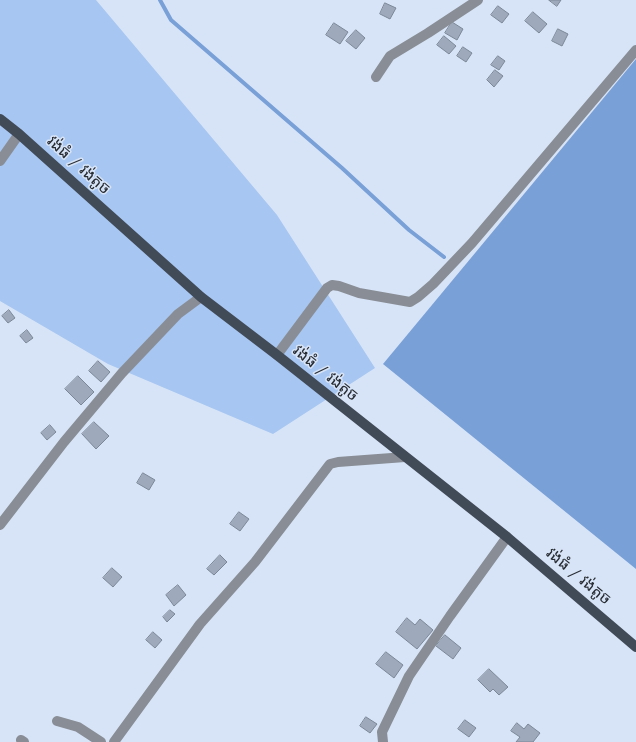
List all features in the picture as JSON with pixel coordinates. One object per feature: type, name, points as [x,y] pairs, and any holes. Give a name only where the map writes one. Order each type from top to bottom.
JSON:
[{"type":"main road","name":"វង់ធំ / វង់តូច","points":[[0,119],[19,134],[201,297],[277,355],[507,537],[636,647]]},
{"type":"street","points":[[376,77],[390,56],[478,0]]},
{"type":"street","points":[[277,355],[327,288],[339,286],[359,293],[410,302],[418,297],[433,284],[472,243],[636,50]]},
{"type":"street","points":[[0,161],[19,134]]},
{"type":"street","points":[[0,525],[64,442],[122,373],[178,314],[201,297]]},
{"type":"street","points":[[114,742],[200,624],[255,562],[330,464],[338,462],[405,457]]},
{"type":"street","points":[[383,742],[382,732],[409,676],[507,537]]},
{"type":"street","points":[[57,721],[78,727],[102,742]]},
{"type":"shaded area","points":[[0,0],[96,0],[277,215],[375,368],[273,434],[108,364],[0,301]]},
{"type":"shaded area","points":[[636,59],[636,569],[383,364]]},
{"type":"building","points":[[549,0],[561,0],[557,6]]},
{"type":"building","points":[[385,3],[396,8],[390,19],[380,14]]},
{"type":"building","points":[[498,6],[509,14],[502,23],[491,15]]},
{"type":"building","points":[[533,12],[547,24],[539,33],[525,21]]},
{"type":"building","points":[[452,22],[463,29],[457,40],[445,33]]},
{"type":"building","points":[[334,23],[348,32],[340,44],[326,35]]},
{"type":"building","points":[[558,29],[568,34],[562,46],[552,41]]},
{"type":"building","points":[[356,30],[365,38],[356,49],[346,41]]},
{"type":"building","points":[[444,36],[456,46],[449,54],[437,45]]},
{"type":"building","points":[[463,47],[472,53],[466,62],[457,56]]},
{"type":"building","points":[[498,56],[505,61],[499,70],[491,65]]},
{"type":"building","points":[[495,70],[503,76],[494,87],[487,80]]},
{"type":"building","points":[[9,310],[15,318],[8,323],[2,316]]},
{"type":"building","points":[[27,330],[33,338],[26,343],[20,336]]},
{"type":"building","points":[[98,361],[110,372],[101,382],[89,371]]},
{"type":"building","points":[[78,376],[94,392],[81,405],[65,389]]},
{"type":"building","points":[[94,422],[109,436],[96,449],[82,434]]},
{"type":"building","points":[[50,425],[56,432],[47,440],[41,433]]},
{"type":"building","points":[[143,473],[155,480],[149,490],[137,483]]},
{"type":"building","points":[[239,512],[249,519],[240,531],[230,524]]},
{"type":"building","points":[[220,555],[227,562],[214,575],[207,569]]},
{"type":"building","points":[[112,568],[122,577],[113,587],[103,578]]},
{"type":"building","points":[[178,585],[186,595],[174,606],[166,595]]},
{"type":"building","points":[[170,610],[175,614],[167,622],[163,617]]},
{"type":"building","points":[[407,618],[415,625],[420,619],[433,630],[417,649],[396,632]]},
{"type":"building","points":[[153,632],[162,640],[155,648],[146,640]]},
{"type":"building","points":[[445,635],[461,648],[453,659],[436,646]]},
{"type":"building","points":[[386,652],[403,665],[394,678],[376,664]]},
{"type":"building","points":[[489,669],[508,687],[499,695],[493,689],[490,692],[478,680]]},
{"type":"building","points":[[366,717],[377,724],[370,733],[360,726]]},
{"type":"building","points":[[465,720],[476,728],[469,737],[458,729]]},
{"type":"building","points":[[517,723],[524,729],[528,724],[540,733],[533,742],[516,742],[520,737],[511,731]]},
{"type":"waterway","points":[[160,0],[171,20],[342,168],[409,230],[444,257]]}]
